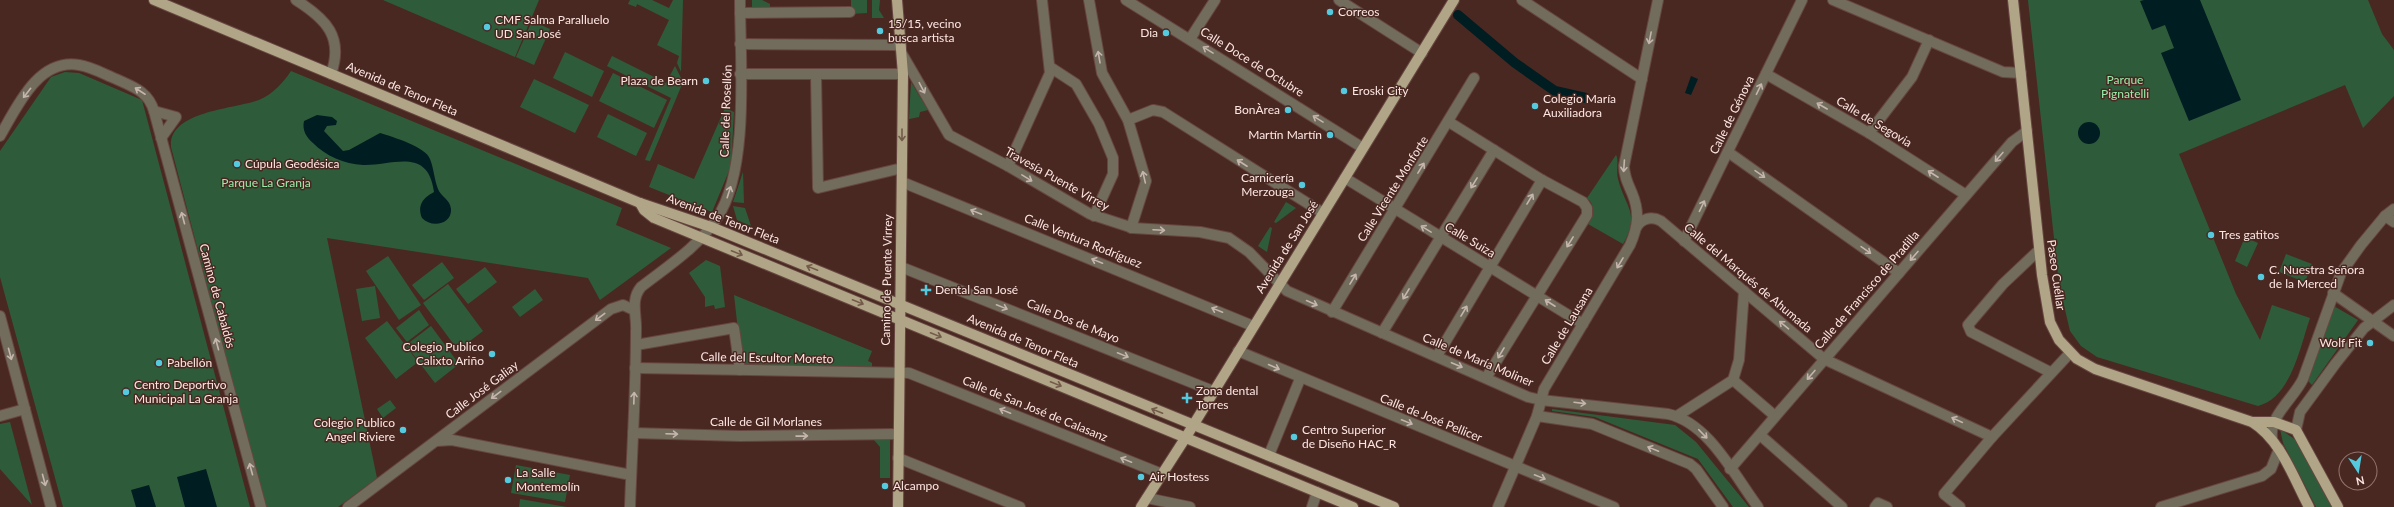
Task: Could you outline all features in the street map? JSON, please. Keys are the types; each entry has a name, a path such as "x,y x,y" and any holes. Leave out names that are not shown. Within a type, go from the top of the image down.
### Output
{"main road":[{"name":"Avenida de Tenor Fleta","path":"154,0 640,204 711,227 1394,507"},
{"name":"Camino de Puente Virrey","path":"897,0 903,74 901,267 898,372 898,507"},
{"name":"Avenida de San José","path":"1141,507 1186,437 1454,0"},
{"name":"Paseo Cuéllar","path":"2013,0 2039,250 2050,322 2059,340 2070,353 2094,369 2252,422 2274,422 2296,430"},
{"name":"Avenida de Tenor Fleta","path":"640,204 644,210 654,218 701,238 1354,507"},
{"name":"Paseo Cuéllar","path":"2252,422 2272,438 2309,507"},
{"path":"2296,430 2338,507"}],"street":[{"path":"296,0 324,22 333,35 336,51 331,74"},
{"name":"Calle del Rosellón","path":"634,306 636,293 641,287 693,247 711,227 725,204 736,169 740,74 740,0"},
{"path":"1008,166 1050,73 1042,0"},
{"path":"1089,0 1101,72 1128,120 1146,183 1131,228"},
{"name":"Calle Doce de Octubre","path":"1126,0 1363,148"},
{"path":"1190,39 1215,0"},
{"path":"1339,0 1422,53"},
{"path":"1522,0 1642,79"},
{"name":"Calle de Lausana","path":"1498,507 1537,416 1544,389 1630,246 1636,228 1637,210 1624,173 1624,166 1658,0"},
{"name":"Calle de Génova","path":"1684,241 1802,0"},
{"path":"1833,0 2003,72 2021,73"},
{"path":"740,13 850,12"},
{"path":"1869,133 1912,77 1929,40"},
{"path":"740,44 895,45 902,51"},
{"name":"Travesía Puente Virrey","path":"902,51 946,132 1094,216 1131,228 1200,232 1229,238 1249,252 1280,283"},
{"name":"Camino de Cabaldós","path":"0,136 20,102 40,76 49,69 62,65 84,66 133,87 146,95 154,111 162,138 261,507"},
{"path":"1050,67 1076,84 1099,124 1113,158 1113,174 1094,216"},
{"path":"740,74 903,74"},
{"name":"Calle de Segovia","path":"1766,74 1869,133 1966,195"},
{"path":"816,75 818,188 902,168"},
{"name":"Calle Vicente Monforte","path":"1332,312 1449,122 1474,78"},
{"path":"1128,120 1152,110 1159,110 1323,214"},
{"path":"154,111 176,117 162,138"},
{"path":"1449,122 1542,180 1583,202 1587,208 1587,215 1486,378"},
{"name":"Calle de Francisco de Pradilla","path":"1730,469 2012,142 2027,130"},
{"path":"1382,333 1494,150"},
{"path":"1728,152 1899,273"},
{"name":"Calle Suiza","path":"1345,178 1394,210 1537,294 1583,324"},
{"path":"1436,356 1542,180"},
{"name":"Calle Ventura Rodríguez","path":"902,182 1253,326"},
{"path":"2272,438 2274,422 2298,390 2303,379 2333,293 2345,265 2385,216 2394,209"},
{"path":"2385,216 2394,222"},
{"name":"Calle del Marqués de Ahumada","path":"1636,228 1646,219 1653,218 1661,221 1824,360 1992,437"},
{"path":"2039,250 2003,284 1968,325 1971,332 2050,372"},
{"name":"Calle Dos de Mayo","path":"901,267 1213,391"},
{"name":"Calle de María Moliner","path":"1280,283 1288,291 1332,312 1528,396 1542,400 1677,416 1692,424 1706,436 1758,507"},
{"path":"1677,416 1733,380 1739,360 1744,291"},
{"path":"2333,293 2394,336"},
{"name":"Calle José Galiay","path":"348,507 611,309 623,305 634,306"},
{"path":"2296,430 2298,415 2364,328 2394,305"},
{"path":"630,507 636,345 634,306"},
{"path":"0,316 52,507"},
{"path":"636,345 734,328 740,370"},
{"name":"Calle de José Pellicer","path":"1238,351 1300,379 1614,507"},
{"path":"1960,507 1944,494 2050,372 2070,353"},
{"name":"Calle del Escultor Moreto","path":"635,368 898,372"},
{"name":"Calle de San José de Calasanz","path":"898,372 916,375 1162,474"},
{"path":"1269,455 1300,379"},
{"path":"2303,379 2311,387 2318,388"},
{"path":"1733,380 1775,416"},
{"path":"0,416 25,409"},
{"path":"1537,416 1592,424 1690,464 1696,469 1723,507"},
{"path":"457,425 455,434 463,442"},
{"name":"Calle de Gil Morlanes","path":"633,433 740,436 898,434"},
{"path":"1760,435 1842,507"},
{"path":"435,441 449,439 631,475"},
{"path":"2161,507 2262,476 2274,465 2279,449"},
{"path":"898,458 1020,507"},
{"path":"1312,507 1317,492"},
{"path":"1147,498 1190,507"},
{"path":"1875,507 1878,503 1887,507"}],"green space":[{"name":"CMF Salma Paralluelo UD San José","path":"383,0 539,0 515,57"},
{"path":"630,0 652,0 669,8 673,0 683,0 681,72 677,63 679,56 657,45 669,20 637,4 636,7 628,4"},
{"path":"752,0 762,0 770,4 770,9 752,9"},
{"path":"851,0 867,0 867,13 851,14"},
{"path":"872,0 880,0 879,10 884,18 872,18"},
{"name":"Parque Pignatelli","path":"2028,0 2368,0 2382,34 2394,50 2394,96 2363,128 2345,85 2179,154 2236,294 2260,340 2272,305 2310,318 2293,370 2279,393 2269,401 2258,406 2097,357 2081,346 2070,331 2059,284"},
{"path":"532,21 550,29 534,65 516,57"},
{"path":"565,52 604,71 592,97 553,78"},
{"path":"612,56 666,83 675,66 683,82 650,161 645,160 671,98 607,66"},
{"name":"Parque La Granja","path":"291,71 622,208 616,225 671,248 600,300 588,278 327,238 377,478 338,507 265,507 171,147 173,135 180,126 191,119 205,113 259,100 269,95 277,88"},
{"name":"Centro Deportivo Municipal La Granja","path":"65,72 79,73 142,100 250,507 63,507 0,277 0,151 51,77"},
{"path":"613,73 667,100 654,128 599,101"},
{"path":"534,79 589,105 575,133 520,107"},
{"path":"911,82 928,110 920,112 919,117 909,119"},
{"path":"725,108 734,112 731,166 712,212 649,187 658,164 694,179"},
{"path":"608,114 647,133 636,156 597,137"},
{"path":"1616,155 1618,179 1630,211 1631,218 1631,225 1623,244 1588,224 1592,217 1593,207 1587,198"},
{"path":"743,172 744,203 733,202"},
{"path":"1286,202 1296,208 1276,223 1274,222"},
{"path":"733,206 745,208 751,226 737,220"},
{"path":"1270,227 1272,228 1267,252 1258,246"},
{"path":"2245,237 2258,243 2247,267 2235,261"},
{"path":"2286,254 2312,264 2305,282 2279,272"},
{"path":"388,256 421,305 399,320 366,271"},
{"path":"706,260 720,266 725,307 715,309 714,305 705,307 705,297 689,273"},
{"path":"442,262 454,278 424,300 412,285"},
{"path":"485,267 497,282 468,304 456,289"},
{"path":"448,284 483,331 458,350 423,303"},
{"path":"375,286 380,318 362,321 356,289"},
{"path":"535,289 543,300 520,317 512,307"},
{"path":"734,295 872,351 868,361 872,363 872,368 742,366"},
{"path":"2332,305 2358,320 2312,385 2305,378"},
{"path":"419,310 429,325 407,342 396,328"},
{"path":"387,321 418,362 396,379 365,338"},
{"path":"431,326 459,364 435,383 406,345"},
{"path":"390,400 396,408 383,418 377,409"},
{"path":"1552,409 1675,425 1696,442 1749,507 1733,507 1698,459 1595,417 1552,411"},
{"path":"10,422 32,505 0,469 0,424"},
{"path":"2280,429 2296,440 2332,507 2316,507 2283,443"},
{"path":"874,440 890,440 890,478 880,478 880,447"},
{"path":"516,465 570,475 565,502 511,493"},
{"path":"520,499 567,507 519,507"}],"water":[{"path":"2200,0 2241,100 2189,121 2161,53 2174,48 2165,25 2152,30 2140,1"},
{"path":"1691,76 1698,79 1691,95 1685,93"},
{"path":"317,115 332,117 337,121 336,125 327,126 324,131 343,151 349,150 380,133 408,143 422,150 430,159 439,192 447,200 450,206 451,209 448,219 445,222 435,224 422,218 420,209 422,202 434,192 430,178 424,169 417,164 407,162 374,165 349,163 342,161 318,148 307,136 304,130 304,121"},
{"path":"2089,122 2097,125 2100,133 2097,141 2089,144 2081,141 2078,133 2081,125"},
{"path":"206,469 217,507 185,507 177,477"},
{"path":"149,485 156,507 136,507 131,490"}],"waterway":[{"path":"1458,15 1515,63 1555,91 1586,98"}],"place":[{"name":"Correos","path":"1330,12"},
{"name":"CMF Salma Paralluelo UD San José","path":"487,27"},
{"name":"15/15, vecino busca artista","path":"880,31"},
{"name":"Dia","path":"1166,33"},
{"name":"Plaza de Bearn","path":"706,81"},
{"name":"Eroski City","path":"1344,91"},
{"name":"Colegio María Auxiliadora","path":"1535,106"},
{"name":"BonÀrea","path":"1288,110"},
{"name":"Martín Martín","path":"1330,135"},
{"name":"Cúpula Geodésica","path":"237,164"},
{"name":"Carnicería Merzouga","path":"1302,185"},
{"name":"Tres gatitos","path":"2211,235"},
{"name":"C. Nuestra Señora de la Merced","path":"2261,277"},
{"name":"Dental San José","path":"926,290"},
{"name":"Wolf Fit","path":"2370,343"},
{"name":"Colegio Publico Calixto Ariño","path":"492,354"},
{"name":"Pabellón","path":"159,363"},
{"name":"Centro Deportivo Municipal La Granja","path":"126,392"},
{"name":"Zona dental Torres","path":"1187,398"},
{"name":"Colegio Publico Angel Riviere","path":"403,430"},
{"name":"Centro Superior de Diseño HAC_R","path":"1294,437"},
{"name":"Air Hostess","path":"1141,477"},
{"name":"La Salle Montemolín","path":"508,480"},
{"name":"Alcampo","path":"885,486"}]}
